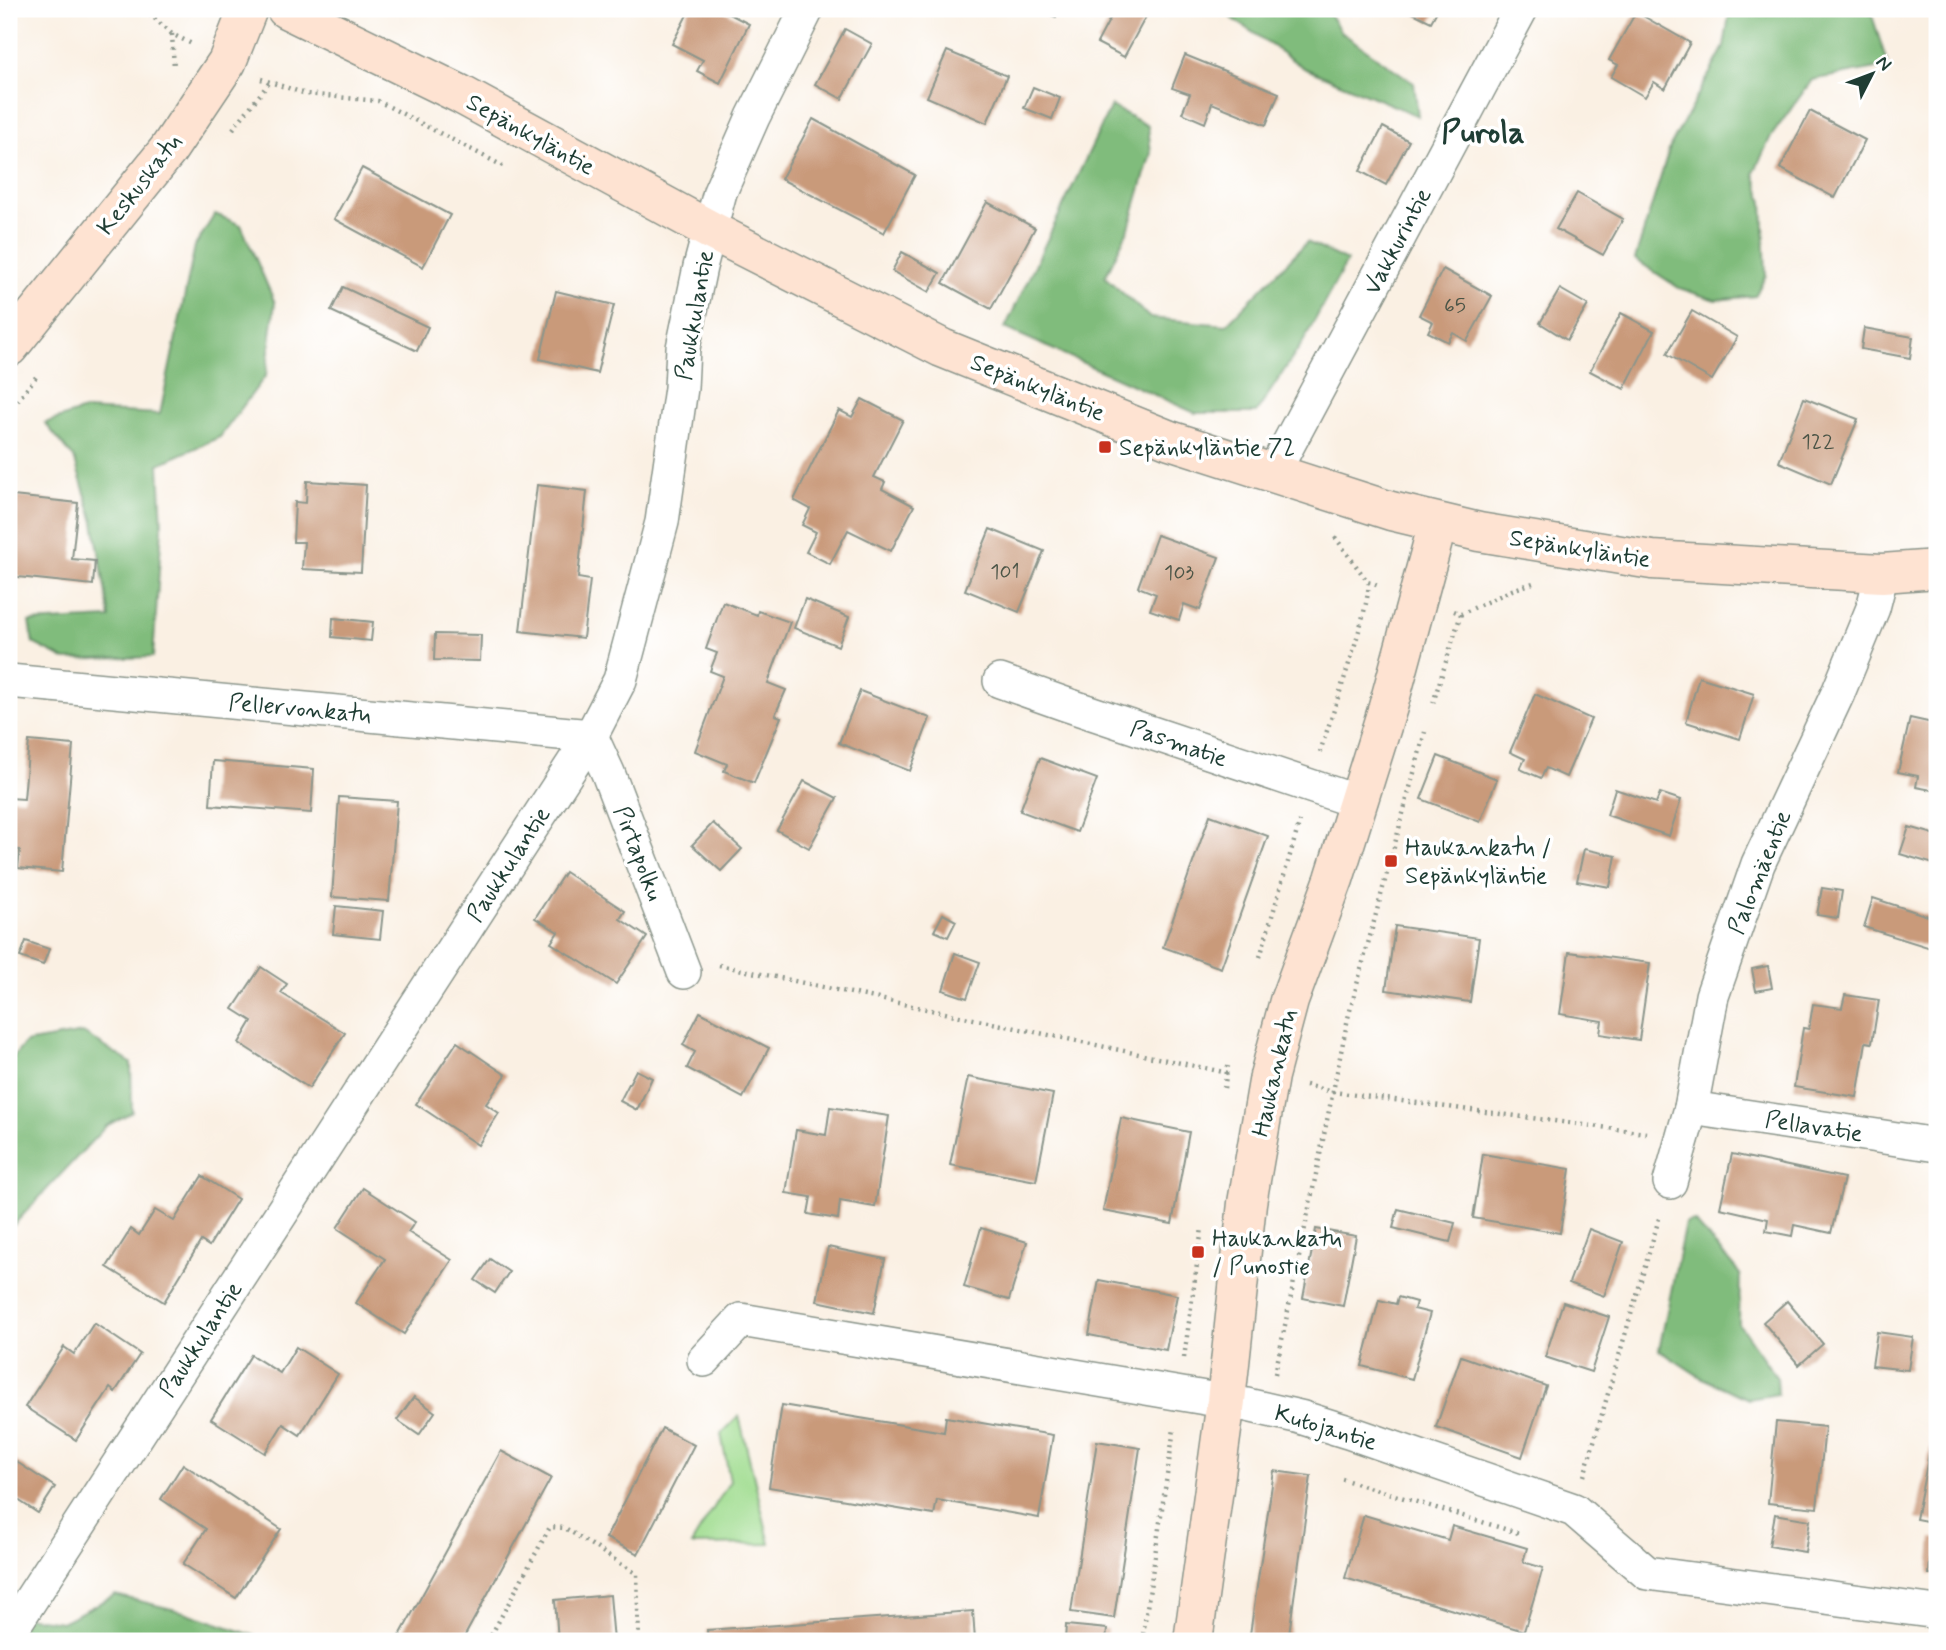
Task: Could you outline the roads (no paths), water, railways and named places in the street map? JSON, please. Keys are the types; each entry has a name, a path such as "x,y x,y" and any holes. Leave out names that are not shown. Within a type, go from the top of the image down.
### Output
{"main road":[{"name":"Keskuskatu","path":"9,347 168,150 224,69 248,9"},
{"name":"Sepänkyläntie","path":"286,9 460,94 710,230 942,348 1170,440 1391,511 1479,533 1652,560 1882,573 1937,569"},
{"name":"Haukankatu","path":"1193,1641 1226,1401 1247,1203 1269,1076 1289,1001 1359,802 1438,523"}],"street":[{"name":"Paukkulantie","path":"9,1633 591,736 620,680 662,522 681,388 683,348 700,267 720,192 753,117 807,9"},
{"name":"Vakkurintie","path":"1272,473 1521,9"},
{"name":"Palomäentie","path":"1670,1182 1686,1123 1712,996 1758,864 1839,693 1873,608 1882,573"},
{"name":"Pellervonkatu","path":"9,681 591,736"},
{"name":"Pasmatie","path":"1000,681 1359,802"},
{"name":"Pirtapolku","path":"591,736 608,773 681,964"},
{"name":"Pellavatie","path":"1686,1123 1937,1145"},
{"name":"Kutojantie","path":"704,1360 741,1320 1226,1401 1348,1432 1574,1510 1647,1573 1937,1612"}],"place":[{"name":"Sepänkyläntie 72","path":"1105,447"},
{"name":"Haukankatu / Sepänkyläntie","path":"1391,861"},
{"name":"Haukankatu / Punostie","path":"1198,1252"}],"district":[{"name":"Purola","path":"1483,131"}]}
